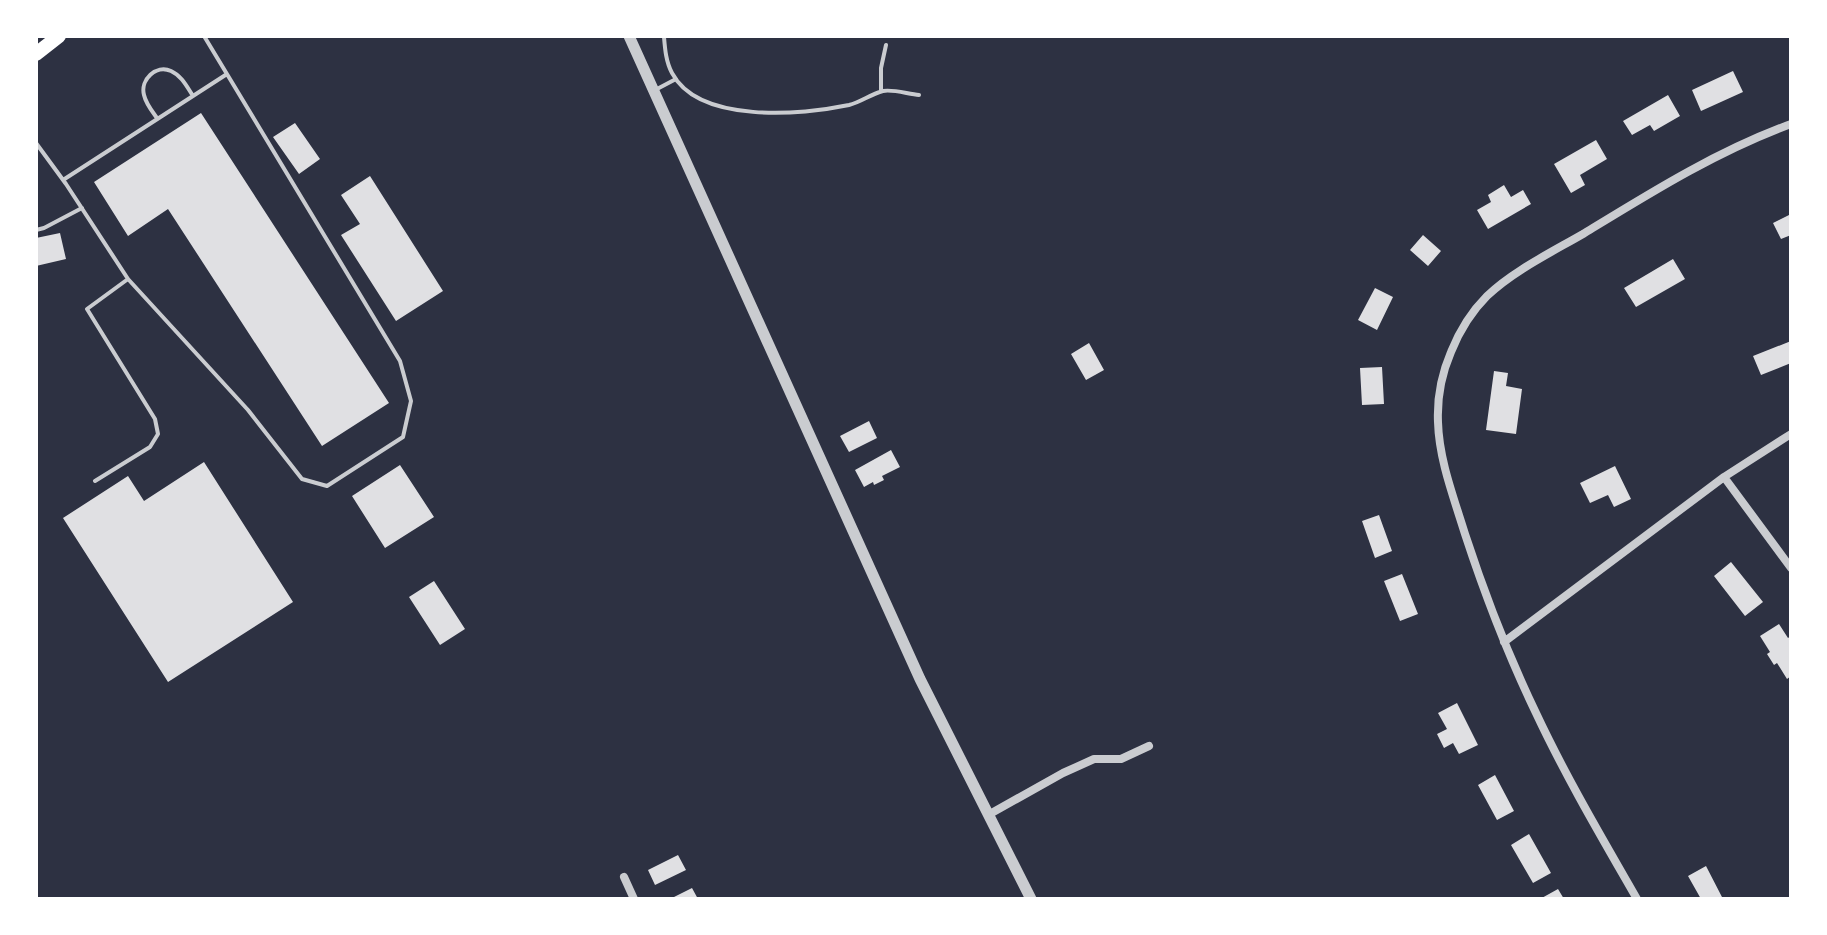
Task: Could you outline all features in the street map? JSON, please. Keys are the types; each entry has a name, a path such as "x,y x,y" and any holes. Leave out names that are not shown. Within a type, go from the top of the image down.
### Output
{"main road":[{"path":"36,54 59,36"}],"street":[{"path":"629,36 864,560 1031,899"},
{"path":"1637,899 1537,716 1479,576 1441,447 1438,401 1443,375 1465,324 1489,294 1507,281 1687,172 1791,124"},
{"path":"1504,642 1724,477 1791,434"},
{"path":"1724,477 1791,568"},
{"path":"988,815 1094,759 1121,759 1149,746"},
{"path":"624,877 634,899"}],"lane":[{"path":"36,144 128,279 248,410 302,479 327,486 403,437 411,401 400,361 204,36"},
{"path":"665,36 667,58 676,79 692,94 719,106 750,113 808,111 853,104 881,91 919,95"},
{"path":"881,91 881,68 886,45"},
{"path":"157,119 144,98 143,87 148,76 159,69 169,70 181,78 193,96"},
{"path":"63,180 227,74"},
{"path":"653,90 676,79"},
{"path":"36,230 82,208"},
{"path":"95,481 150,447 158,434 155,419 87,309 128,279"}],"building":[{"path":"1733,71 1743,92 1701,111 1692,90"},
{"path":"1668,95 1680,116 1654,131 1650,125 1632,135 1623,121"},
{"path":"201,113 389,403 322,446 168,209 128,236 94,182"},
{"path":"295,123 320,159 299,174 273,137"},
{"path":"1596,140 1607,159 1580,175 1585,185 1571,193 1554,164"},
{"path":"370,176 443,291 396,321 341,235 360,224 341,195"},
{"path":"1504,185 1511,197 1523,190 1531,204 1488,229 1477,210 1491,202 1488,195"},
{"path":"1791,214 1791,235 1781,239 1773,223"},
{"path":"60,233 66,259 36,266 36,238"},
{"path":"1423,235 1441,251 1428,266 1410,250"},
{"path":"1673,259 1685,279 1636,307 1624,288"},
{"path":"1375,288 1393,297 1377,330 1358,320"},
{"path":"1791,341 1791,363 1761,375 1753,356"},
{"path":"1089,343 1104,370 1086,380 1071,354"},
{"path":"1382,367 1384,404 1362,405 1360,368"},
{"path":"1494,371 1508,373 1506,386 1522,389 1516,434 1486,430"},
{"path":"869,421 877,438 849,452 840,436"},
{"path":"891,450 900,467 882,476 884,480 864,487 855,470"},
{"path":"204,462 293,602 168,682 63,518 128,476 144,501"},
{"path":"400,465 434,517 385,548 352,496"},
{"path":"1615,466 1631,499 1614,507 1608,495 1590,503 1580,483"},
{"path":"1379,515 1392,551 1375,558 1362,521"},
{"path":"1731,562 1763,602 1745,616 1714,576"},
{"path":"1402,574 1418,614 1400,621 1384,581"},
{"path":"434,581 465,629 440,645 409,597"},
{"path":"1779,624 1788,638 1791,636 1791,676 1787,679 1767,654 1770,652 1760,636"},
{"path":"1457,703 1478,745 1459,754 1453,743 1444,748 1437,734 1447,729 1438,713"},
{"path":"1495,775 1514,811 1497,820 1478,785"},
{"path":"1529,834 1551,873 1533,883 1511,845"},
{"path":"678,855 686,870 655,885 648,870"},
{"path":"1706,866 1723,899 1701,899 1688,876"},
{"path":"692,888 698,899 670,899"},
{"path":"1558,889 1564,899 1540,899"}]}
